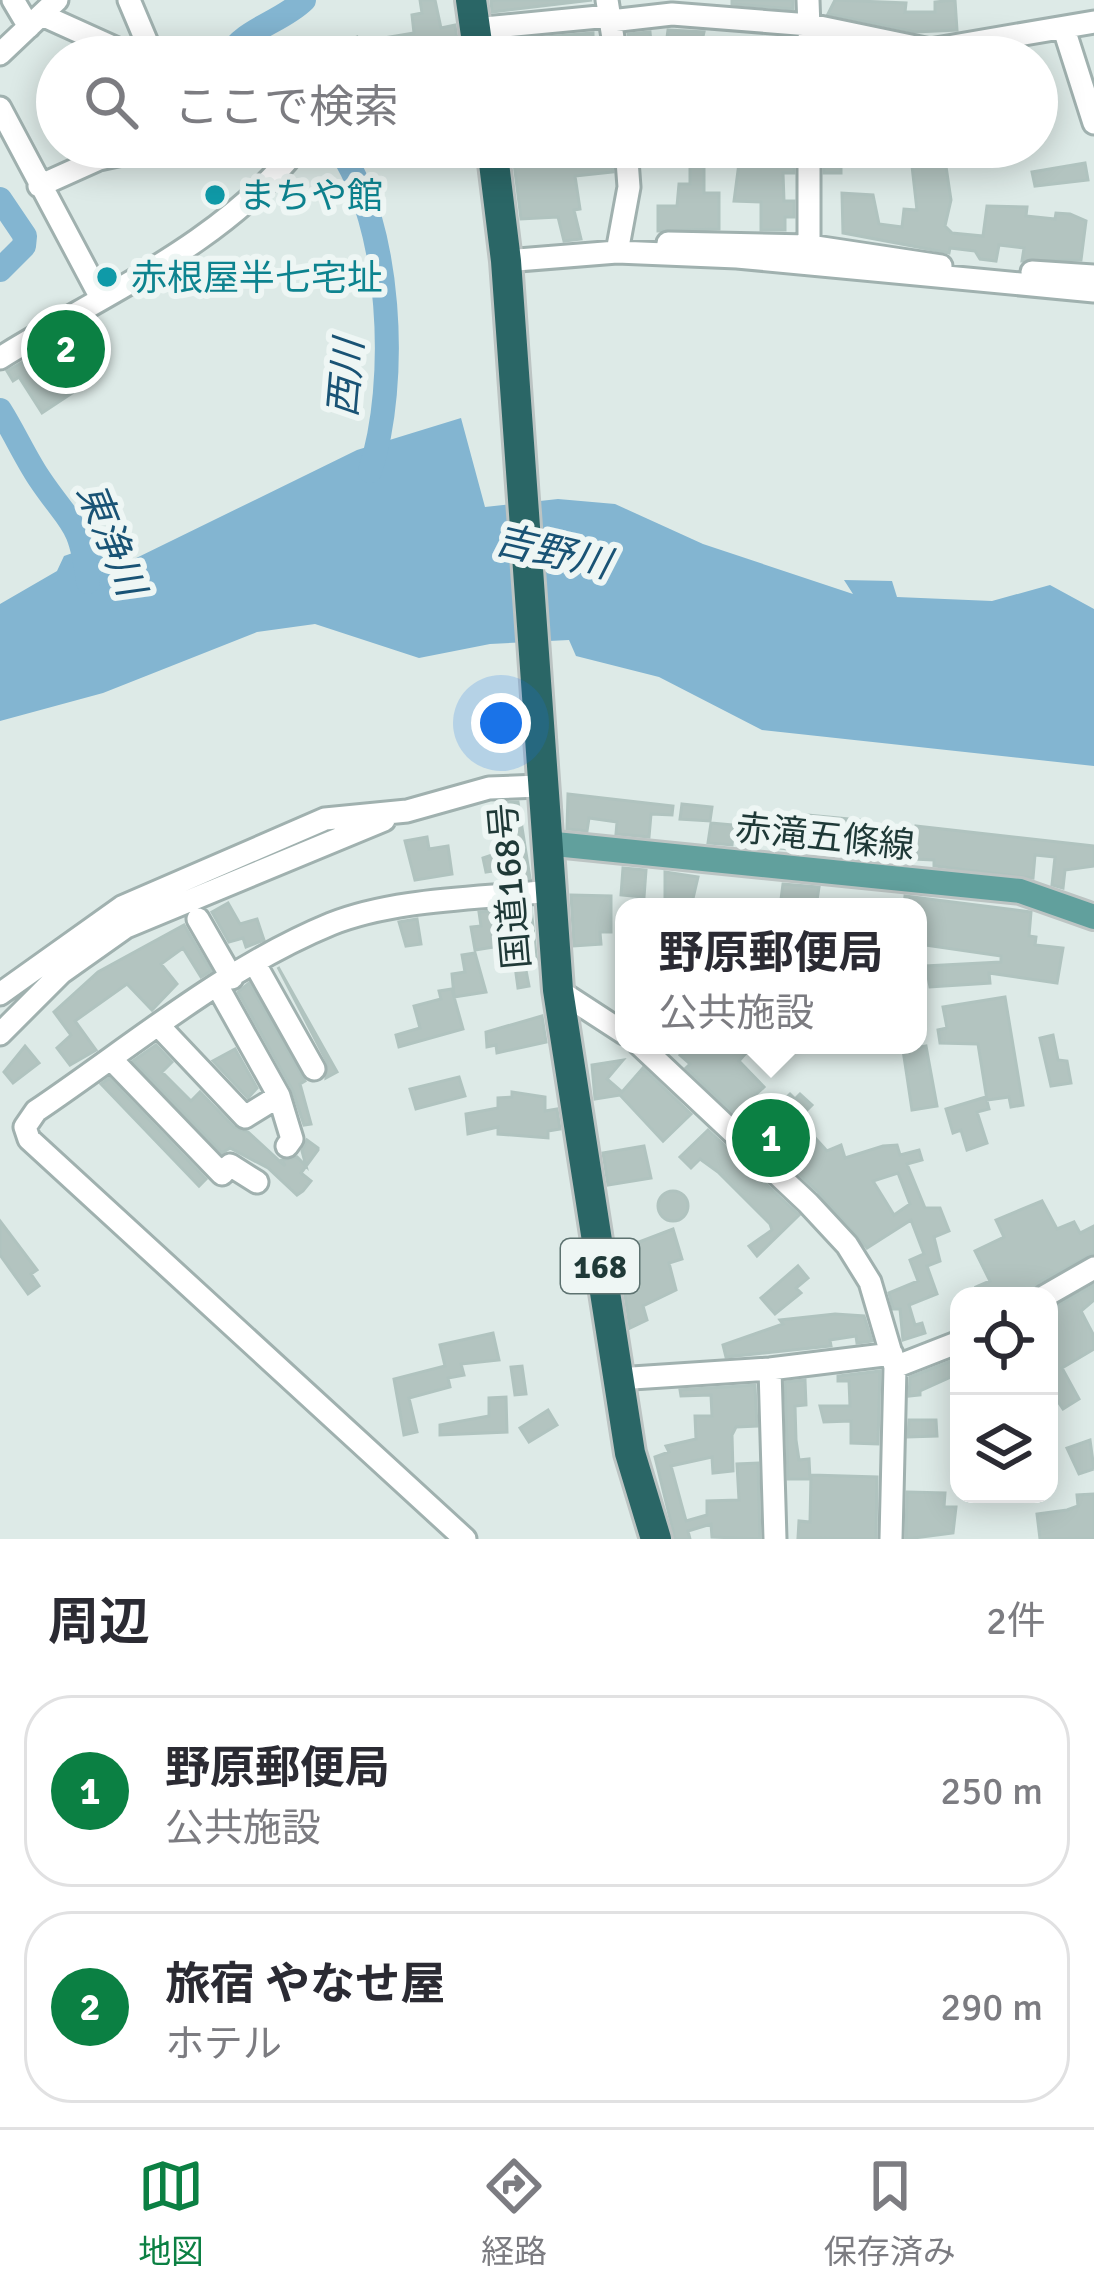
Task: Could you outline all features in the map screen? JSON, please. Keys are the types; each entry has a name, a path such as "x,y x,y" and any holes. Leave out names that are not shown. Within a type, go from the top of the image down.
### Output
{"highway":[{"name":"国道168号","path":"494,168 506,269 539,781 558,989 630,1454 656,1539"}],"main road":[{"name":"赤滝五條線","path":"544,842 1020,891 1094,916"}],"street":[{"path":"13,0 90,36"},
{"path":"129,0 145,36"},
{"path":"808,0 810,36"},
{"path":"475,29 609,12 810,25 863,36"},
{"path":"0,54 43,14"},
{"path":"1019,36 1094,22"},
{"path":"1064,29 1094,123"},
{"path":"0,108 100,296"},
{"path":"39,186 79,168"},
{"path":"0,358 222,224 282,168"},
{"path":"618,249 629,187 628,168"},
{"path":"809,168 809,246"},
{"path":"506,269 618,249 699,241 809,246 929,266 1094,276"},
{"path":"618,249 1094,291"},
{"path":"0,1034 61,973 126,927 178,901 407,811 489,788 539,781"},
{"path":"0,994 122,907 183,879 325,818 407,811"},
{"path":"465,1539 28,1139 25,1127 36,1111 158,1025 255,964 334,923 550,891"},
{"path":"198,919 280,1096 292,1139 287,1146"},
{"path":"255,964 314,1069"},
{"path":"558,989 615,1027"},
{"path":"158,1025 245,1117 280,1096"},
{"path":"649,1054 848,1245 870,1282 894,1360 891,1539"},
{"path":"112,1060 222,1174 230,1165 257,1182"},
{"path":"1058,1289 1094,1268"},
{"path":"617,1378 894,1360 950,1344"},
{"path":"770,1369 775,1539"}],"water":[{"name":"吉野川","path":"461,418 485,507 558,499 615,504 703,544 853,594 844,580 892,581 897,597 992,601 1050,585 1094,609 1094,766 762,730 659,677 576,656 569,640 490,644 419,658 315,624 257,632 103,693 0,721 0,604 57,571 64,556 90,547 106,560 124,564 357,450"}],"building":[{"path":"420,0 435,0 441,28 455,25 457,36 396,36 414,33 412,15 422,13"},
{"path":"592,0 492,12 491,1"},
{"path":"732,0 793,0 793,9 732,4"},
{"path":"835,0 906,3 905,12 935,12 935,2 955,0 957,30 915,32 828,14"},
{"path":"668,30 704,32 703,36 667,36"},
{"path":"1085,163 1088,180 1035,186 1032,172"},
{"path":"515,168 613,168 613,172 575,176 580,209 574,210 581,239 564,241 558,217 521,219"},
{"path":"690,168 704,168 704,193 719,193 719,229 658,231 658,206 677,206 679,184 690,184"},
{"path":"738,168 794,168 794,173 783,173 784,201 794,201 794,217 785,217 785,230 761,230 761,202 734,201"},
{"path":"912,168 946,168 951,200 945,226 952,233 983,236 987,206 1027,207 1026,216 1055,219 1056,213 1070,214 1086,221 1081,260 1022,261 1024,248 999,245 996,261 980,259 975,251 950,248 949,253 843,233 842,193 873,195 879,224 902,227 904,209 917,210"},
{"path":"42,351 72,393 42,413 19,377 13,381 7,371"},
{"path":"568,794 673,806 672,815 651,814 649,837 616,834 617,822 589,818 587,831 567,829"},
{"path":"518,802 530,878 501,880 499,870 486,872 483,858 507,850 499,803"},
{"path":"682,804 712,807 710,821 680,819"},
{"path":"776,812 861,820 862,858 779,848 780,841 773,841"},
{"path":"711,823 734,825 732,845 708,843"},
{"path":"916,826 1094,846 1094,866 1065,870 1063,888 1052,885 1055,857 1035,855 1033,878 934,866 934,860 914,859"},
{"path":"427,837 429,849 448,846 452,874 415,880 405,841"},
{"path":"623,868 646,870 644,897 621,895"},
{"path":"665,872 698,877 693,898 665,898"},
{"path":"783,884 819,887 817,898 781,898"},
{"path":"571,895 611,896 611,932 600,932 601,944 574,946"},
{"path":"927,899 1031,912 1029,936 1036,937 1035,945 1063,948 1057,983 989,973 990,983 930,987 927,966 1001,962 1001,956 927,945"},
{"path":"228,903 240,924 257,919 264,940 246,947 243,938 229,942 212,912"},
{"path":"531,908 537,964 525,965 529,986 518,988 515,966 502,968 500,946 475,950 471,927 481,926 479,912"},
{"path":"417,919 421,944 406,946 399,922"},
{"path":"184,925 211,971 201,977 183,948 161,964 177,984 152,1010 127,984 75,1021 96,1050 70,1065 57,1048 71,1035 54,1012 98,972"},
{"path":"475,953 486,992 454,997 463,1029 399,1047 396,1035 420,1028 414,1006 441,999 439,991 452,989 454,996 452,974 465,972 462,955"},
{"path":"278,967 337,1072 326,1078 327,1062"},
{"path":"249,983 305,1081 300,1084 311,1124 304,1125 292,1089 238,992"},
{"path":"1005,997 1023,1105 1011,1107 1009,1097 987,1100 978,1044 940,1043 938,1030 947,1028 943,1007"},
{"path":"542,1016 546,1042 497,1053 496,1045 487,1047 486,1032"},
{"path":"1053,1035 1058,1060 1067,1061 1071,1083 1051,1086 1040,1038"},
{"path":"156,1045 172,1062 162,1072 191,1101 200,1092 234,1127 248,1132 285,1166 282,1160 297,1157 306,1166 302,1151 307,1140 318,1148 318,1150 301,1173 311,1181 303,1191 297,1195 268,1168 230,1148 222,1153 133,1061"},
{"path":"25,1046 39,1063 13,1083 4,1072"},
{"path":"235,1049 257,1088 248,1098 213,1061"},
{"path":"927,1051 937,1106 912,1110 904,1054"},
{"path":"681,1054 745,1054 739,1061 764,1087 751,1099 768,1116 790,1094 795,1099 800,1094 812,1105 798,1119 827,1151 841,1145 845,1158 883,1146 897,1145 900,1155 919,1150 922,1160 907,1164 925,1208 940,1208 949,1231 934,1237 940,1261 927,1266 937,1294 909,1305 915,1325 922,1323 925,1333 903,1340 900,1309 893,1309 889,1293 918,1281 910,1260 924,1254 911,1220 867,1248 818,1192 686,1068 690,1064","holes":["898,1173 910,1204 894,1215 873,1181"]},
{"path":"623,1060 607,1079 622,1092 643,1068 691,1114 663,1141 620,1095 595,1099 592,1065"},
{"path":"459,1077 465,1096 416,1109 410,1089"},
{"path":"109,1078 206,1179 199,1186 101,1084"},
{"path":"512,1092 545,1097 545,1111 557,1109 560,1129 548,1131 548,1138 498,1134 498,1127 468,1134 466,1114 498,1108 498,1098 512,1097"},
{"path":"986,1097 989,1109 977,1112 987,1143 967,1150 961,1130 953,1133 946,1109"},
{"path":"708,1130 799,1215 757,1256 749,1246 772,1230 770,1224 718,1172 700,1159 691,1168 680,1157"},
{"path":"644,1146 651,1178 608,1185 603,1153"},
{"path":"673,1191 684,1195 688,1206 684,1217 673,1221 662,1217 658,1206 662,1195"},
{"path":"1042,1201 1057,1229 1074,1222 1080,1233 1094,1226 1094,1253 1036,1287 976,1287 990,1281 975,1251 1004,1237 996,1220"},
{"path":"0,1221 37,1270 31,1274 39,1286 28,1294 0,1255"},
{"path":"673,1229 682,1259 669,1263 676,1290 643,1306 647,1320 630,1328 618,1250"},
{"path":"798,1266 808,1278 796,1288 801,1293 775,1314 761,1298"},
{"path":"1094,1285 1094,1300 1081,1311 1093,1334 1094,1349 1062,1368 1079,1399 1063,1409 1058,1402 1058,1305"},
{"path":"864,1316 872,1341 857,1343 856,1336 830,1340 831,1346 726,1357 723,1345 783,1324 780,1320"},
{"path":"493,1333 499,1360 461,1364 464,1375 448,1378 450,1387 409,1398 417,1432 404,1435 394,1379 445,1366 440,1345"},
{"path":"950,1361 950,1377 920,1395 909,1396 910,1377"},
{"path":"522,1366 526,1394 515,1395 511,1367"},
{"path":"880,1371 878,1444 851,1443 851,1421 824,1422 820,1406 850,1406 849,1381 838,1381 838,1376"},
{"path":"805,1380 806,1405 795,1406 796,1440 799,1460 809,1459 810,1479 788,1479 785,1382"},
{"path":"755,1385 757,1426 736,1427 733,1471 713,1473 712,1457 671,1466 686,1521 707,1515 707,1501 739,1500 737,1464 758,1463 760,1539 712,1537 711,1524 688,1531 690,1539 675,1539 655,1457 669,1452 666,1446 696,1439 695,1416 712,1416 711,1395 681,1396 680,1390"},
{"path":"506,1397 507,1432 440,1435 440,1425 489,1416 489,1398"},
{"path":"548,1410 557,1425 529,1442 520,1428"},
{"path":"909,1420 936,1420 937,1436 908,1437"},
{"path":"1090,1440 1094,1469 1079,1474 1067,1448"},
{"path":"811,1475 877,1477 876,1539 798,1538 799,1521 810,1522"},
{"path":"907,1492 945,1493 944,1507 956,1507 953,1533 906,1539"},
{"path":"1094,1494 1094,1538 1040,1539 1037,1514 1067,1510 1078,1506 1077,1495"}],"waterway":[{"name":"西川","path":"247,36 304,0"},
{"name":"西川","path":"349,168 370,218 385,305 385,394 370,471"},
{"name":"東浄川","path":"0,199 25,236 24,246 0,270"},
{"name":"東浄川","path":"0,410 72,524 88,582"}],"place":[{"name":"まちや館","path":"215,195"},
{"name":"赤根屋半七宅址","path":"107,277"},
{"name":"旅宿 やなせ屋","path":"66,349"},
{"name":"野原郵便局","path":"771,1138"}]}
